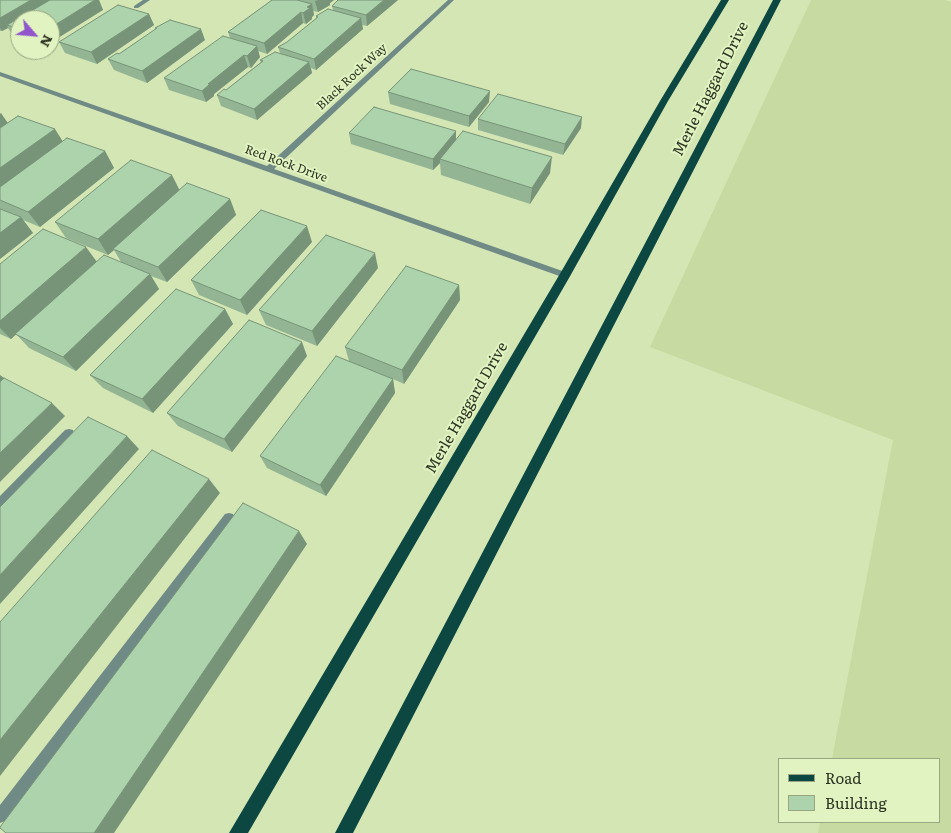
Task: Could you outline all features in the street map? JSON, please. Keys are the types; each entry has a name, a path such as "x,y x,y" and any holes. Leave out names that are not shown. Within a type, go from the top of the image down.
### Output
{"main road":[{"name":"Merle Haggard Drive","path":"238,833 565,275 664,100 725,0"},
{"name":"Merle Haggard Drive","path":"344,833 777,0"}],"street":[{"path":"136,7 147,0"},
{"name":"Black Rock Way","path":"268,170 451,0"},
{"name":"Red Rock Drive","path":"0,74 565,275"},
{"path":"0,503 69,434"},
{"path":"0,816 229,518"}],"shaded area":[{"path":"811,0 945,0 951,2 951,833 818,833 820,823 941,823 941,758 832,758 893,440 650,347"}],"building":[{"path":"0,0 31,0 14,10 10,10 10,12 0,18"},
{"path":"50,0 95,0 60,22 60,10 33,10"},
{"path":"272,0 297,0 312,4 307,7 310,8 303,13 301,12 264,43 228,32"},
{"path":"338,0 384,0 366,15 332,6"},
{"path":"118,5 149,14 91,52 60,41"},
{"path":"328,9 361,18 314,59 278,47 318,17 316,16"},
{"path":"170,20 201,29 142,71 108,59 117,53 119,54 157,28 155,28"},
{"path":"223,36 257,46 247,56 244,55 208,84 210,84 202,91 164,78"},
{"path":"275,52 309,62 254,109 217,95 263,61 260,60"},
{"path":"411,69 490,91 469,116 388,92"},
{"path":"498,94 582,117 565,144 478,119"},
{"path":"374,107 456,131 433,159 349,133"},
{"path":"18,116 55,129 0,168 0,128"},
{"path":"463,131 552,157 532,188 440,159"},
{"path":"67,138 105,151 28,212 0,200 0,187"},
{"path":"131,160 172,175 98,239 55,222"},
{"path":"187,183 230,199 158,267 113,249"},
{"path":"0,209 21,217 0,233"},
{"path":"261,210 307,226 240,300 191,280"},
{"path":"43,229 86,247 0,321 0,264"},
{"path":"326,235 375,253 312,331 259,310"},
{"path":"104,255 150,274 63,357 15,334"},
{"path":"406,266 459,285 402,370 345,347"},
{"path":"176,289 225,309 142,399 90,375"},
{"path":"249,320 302,342 224,439 167,413"},
{"path":"336,356 393,379 320,485 260,456"},
{"path":"4,378 52,403 0,453 0,382"},
{"path":"88,417 127,436 0,575 0,507"},
{"path":"152,450 209,479 0,740 0,622"},
{"path":"243,503 299,531 94,833 6,833 0,827"}]}
